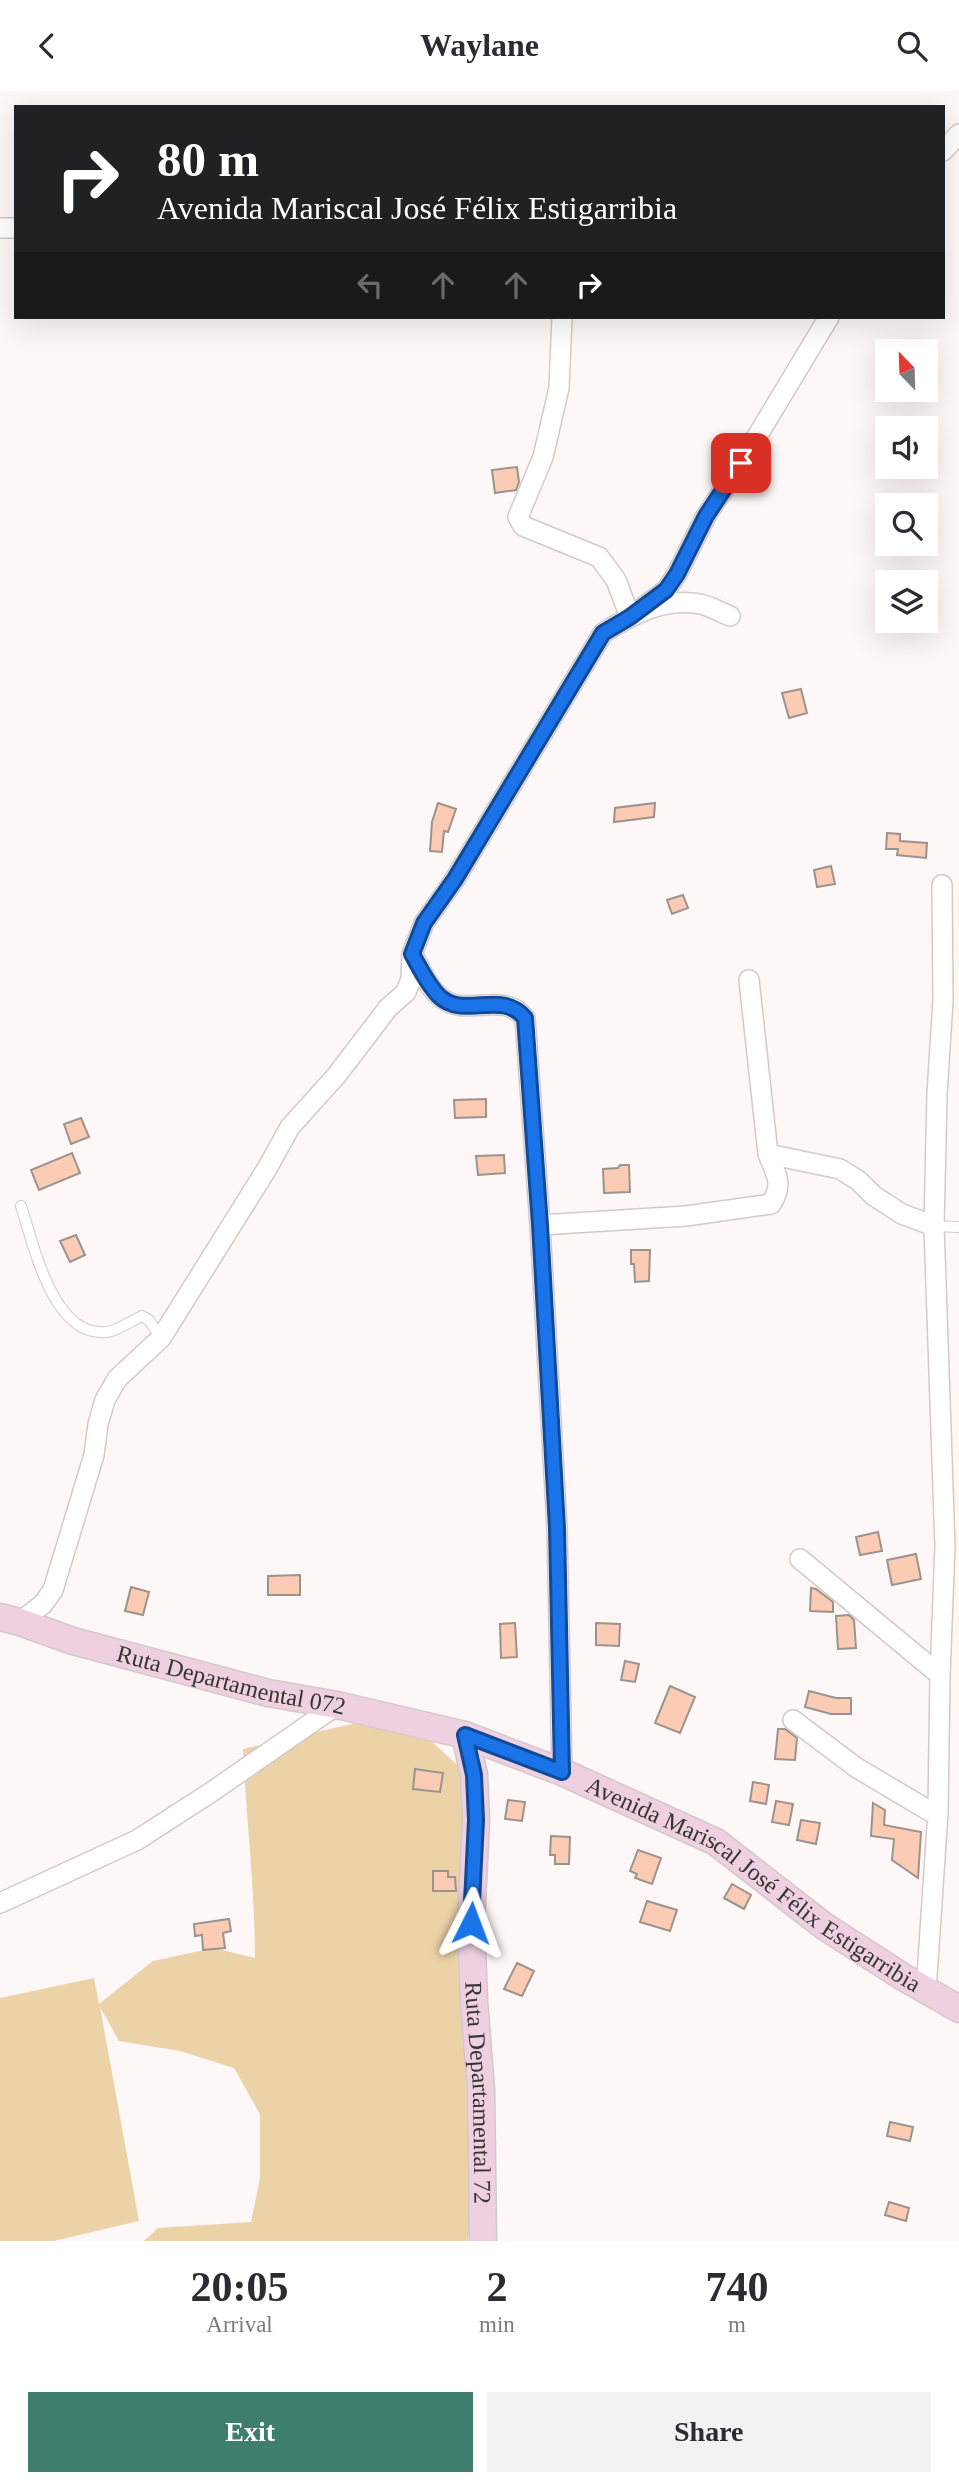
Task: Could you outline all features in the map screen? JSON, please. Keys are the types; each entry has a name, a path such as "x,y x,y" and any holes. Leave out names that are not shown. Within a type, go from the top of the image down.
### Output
{"main road":[{"name":"Ruta Departamental 072","path":"10,1620 73,1641 268,1693 337,1705 465,1735"},
{"name":"Avenida Mariscal José Félix Estigarribia","path":"465,1735 562,1772 716,1842 824,1926 959,2009"},
{"name":"Ruta Departamental 72","path":"465,1735 474,1775 476,1820 471,1923 481,2090 483,2241"}],"street":[{"path":"945,149 959,134"},
{"path":"562,319 559,388 543,457 518,517 523,526 599,557 622,591 630,617"},
{"path":"10,1620 43,1604 53,1590 94,1455 98,1424 105,1400 117,1379 161,1338 290,1127 336,1076 387,1008 406,992 411,979 412,954 424,923 455,879 603,633 666,590 706,516 828,319"},
{"path":"630,617 654,607 680,601 703,604 730,617"},
{"path":"926,1991 938,1816 945,1546 934,1226 937,1094 943,1000 942,885"},
{"path":"412,954 427,982 441,998 462,1007 503,1004 518,1009 525,1018 557,1528 562,1772"},
{"path":"540,1225 686,1216 771,1204 778,1193 778,1178 768,1154 749,980"},
{"path":"768,1154 840,1169 902,1214 934,1226"},
{"path":"800,1559 940,1675"},
{"path":"0,1903 137,1840 337,1705"},
{"path":"793,1720 857,1768 938,1816"}],"lane":[{"path":"21,1206 55,1300 74,1324 105,1332 117,1330 142,1316 149,1320 161,1338"},
{"path":"934,1226 959,1227"}],"shaded area":[{"path":"369,1720 429,1739 464,1771 473,2205 468,2241 144,2241 158,2228 251,2222 260,2178 260,2114 234,2068 180,2051 119,2041 100,2007 139,2221 54,2241 0,2241 0,1998 94,1978 99,2004 153,1961 214,1948 255,1958 243,1749"}],"building":[{"path":"517,467 519,482 516,490 495,493 492,470"},
{"path":"801,689 807,713 789,718 782,693"},
{"path":"438,803 456,809 448,832 444,831 442,852 430,851 432,822"},
{"path":"655,803 654,817 614,822 615,808"},
{"path":"887,833 900,834 900,841 927,843 926,858 897,855 898,849 886,849"},
{"path":"831,866 835,884 817,887 814,870"},
{"path":"683,895 688,908 672,914 667,900"},
{"path":"486,1099 486,1117 455,1118 454,1100"},
{"path":"81,1118 89,1137 71,1144 64,1124"},
{"path":"72,1153 80,1173 39,1190 31,1170"},
{"path":"504,1155 505,1173 478,1175 476,1156"},
{"path":"620,1165 629,1165 630,1192 604,1193 603,1169 618,1168"},
{"path":"76,1235 85,1255 70,1262 60,1241"},
{"path":"631,1250 650,1250 649,1281 635,1282"},
{"path":"878,1532 882,1551 860,1555 856,1537"},
{"path":"916,1554 921,1579 892,1585 887,1560"},
{"path":"300,1575 300,1595 268,1595 268,1576"},
{"path":"131,1587 149,1592 143,1615 125,1611"},
{"path":"811,1588 833,1602 833,1612 810,1611"},
{"path":"849,1615 854,1620 856,1648 838,1649 836,1616"},
{"path":"515,1623 517,1657 501,1658 500,1624"},
{"path":"596,1623 620,1624 619,1646 596,1645"},
{"path":"625,1661 639,1664 635,1682 621,1680"},
{"path":"670,1686 695,1697 680,1733 655,1723"},
{"path":"809,1691 836,1698 851,1698 851,1714 831,1714 805,1707"},
{"path":"778,1729 785,1729 797,1738 795,1760 775,1759"},
{"path":"415,1769 443,1773 440,1792 413,1789"},
{"path":"753,1782 769,1785 766,1804 750,1801"},
{"path":"508,1800 525,1802 522,1821 505,1819"},
{"path":"776,1801 793,1804 789,1825 772,1822"},
{"path":"873,1803 885,1810 884,1825 921,1832 918,1878 892,1860 894,1839 871,1836"},
{"path":"801,1820 820,1823 816,1844 797,1840"},
{"path":"551,1836 570,1837 569,1864 555,1864 555,1855 550,1855"},
{"path":"638,1850 661,1858 652,1884 635,1878 637,1874 630,1871"},
{"path":"433,1871 448,1871 448,1877 455,1877 456,1891 433,1891"},
{"path":"732,1884 751,1895 744,1909 724,1898"},
{"path":"647,1901 677,1910 670,1931 640,1922"},
{"path":"229,1919 231,1931 223,1933 225,1948 203,1950 202,1935 195,1936 194,1924"},
{"path":"517,1963 534,1971 522,1996 504,1989"},
{"path":"890,2122 913,2127 910,2141 887,2136"},
{"path":"889,2202 909,2208 906,2221 885,2215"}],"route":[{"path":"471,1923 476,1820 474,1775 465,1735 562,1772 557,1528 540,1225 525,1018 518,1009 503,1004 462,1007 441,998 427,982 412,954 424,923 455,879 603,633 666,590 713,503 741,463"}]}
